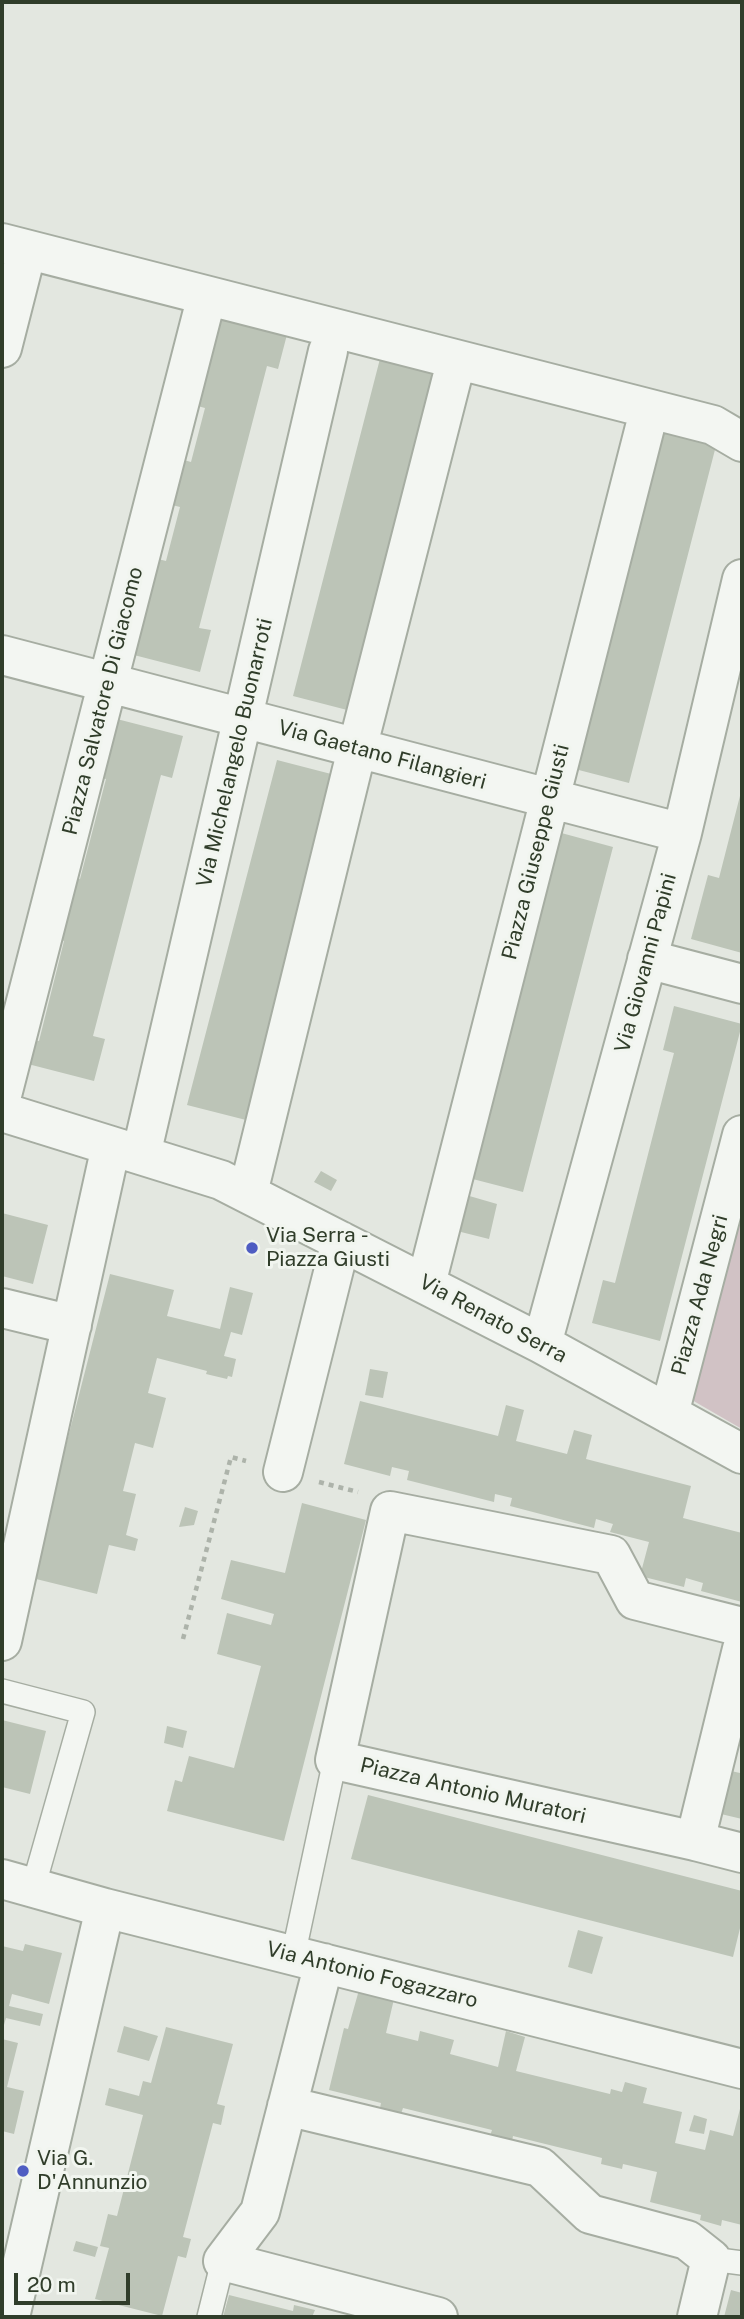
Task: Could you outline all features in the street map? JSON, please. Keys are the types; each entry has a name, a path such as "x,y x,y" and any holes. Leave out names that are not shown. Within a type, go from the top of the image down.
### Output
{"street":[{"path":"2,348 14,247 713,425 742,442"},
{"name":"Piazza Salvatore Di Giacomo","path":"2,1095 204,307"},
{"name":"Via Michelangelo Buonarroti","path":"2,1641 72,1325 126,1151 243,719 328,351"},
{"path":"248,1194 456,366"},
{"name":"Piazza Giuseppe Giusti","path":"426,1284 647,419"},
{"name":"Via Giovanni Papini","path":"541,1344 682,833 742,579"},
{"name":"Via Gaetano Filangieri","path":"2,654 682,833"},
{"path":"648,959 742,984"},
{"name":"Via Renato Serra","path":"2,1112 221,1180 541,1344 742,1454"},
{"name":"Piazza Ada Negri","path":"669,1414 742,1135"},
{"path":"284,1472 341,1241"},
{"path":"2,1308 72,1325"},
{"path":"390,1511 611,1555 635,1600 742,1627"},
{"name":"Piazza Antonio Muratori","path":"390,1511 335,1760 742,1853"},
{"path":"695,1841 742,1649"},
{"name":"Via Antonio Fogazzaro","path":"17,1883 105,1908 742,2069"},
{"path":"10,2317 12,2258 105,1908"},
{"path":"309,1960 287,2106 260,2213 223,2261 438,2317"},
{"path":"287,2106 540,2166 590,2214 687,2240 726,2261 696,2317"}],"lane":[{"path":"2,1691 83,1712 17,1883"},
{"path":"309,1960 335,1760"},
{"path":"209,2317 223,2261"}],"path":[{"path":"183,1639 231,1457 379,1497 390,1511"}],"shaded area":[{"path":"742,1179 742,1429 685,1396"}],"building":[{"path":"219,309 289,327 278,369 267,366 199,628 211,630 200,672 130,654 154,558 166,561 180,507 168,504 180,459 191,462 205,408 194,405"},
{"path":"382,351 441,366 351,711 293,696"},
{"path":"660,423 718,438 629,783 571,768"},
{"path":"113,718 183,736 172,778 161,775 93,1036 105,1039 94,1081 24,1063 30,1039 39,1041 64,941 56,938 72,877 80,879 106,779 98,777"},
{"path":"277,760 335,775 246,1120 187,1105"},
{"path":"741,792 742,953 691,939 708,875 719,878"},
{"path":"554,831 613,847 523,1192 465,1177"},
{"path":"674,1006 742,1024 660,1341 592,1323 603,1280 615,1283 674,1053 663,1050"},
{"path":"321,1171 337,1180 331,1191 314,1182"},
{"path":"466,1195 497,1204 489,1239 457,1231"},
{"path":"2,1213 48,1225 33,1284 2,1276"},
{"path":"110,1274 174,1290 167,1316 220,1329 230,1287 253,1293 242,1335 231,1332 224,1356 236,1359 232,1377 228,1376 227,1379 206,1374 207,1371 157,1358 148,1393 166,1398 153,1448 135,1443 123,1491 136,1494 126,1535 138,1539 135,1551 109,1545 97,1594 32,1578"},
{"path":"370,1369 388,1372 383,1398 365,1395"},
{"path":"360,1401 498,1436 506,1405 524,1410 516,1441 567,1454 574,1430 592,1435 586,1459 691,1486 683,1518 742,1533 742,1602 701,1591 703,1583 686,1578 684,1587 640,1576 649,1542 610,1532 613,1524 596,1519 594,1528 510,1506 512,1498 495,1494 494,1502 407,1480 409,1471 392,1467 390,1476 344,1464"},
{"path":"302,1503 366,1520 284,1841 167,1811 175,1780 182,1782 189,1756 234,1768 261,1666 217,1654 227,1613 271,1625 274,1614 221,1599 231,1560 285,1573"},
{"path":"185,1507 198,1511 194,1525 179,1527"},
{"path":"2,1720 46,1731 30,1794 2,1787"},
{"path":"167,1726 187,1731 183,1748 164,1743"},
{"path":"741,1768 742,1819 721,1814 731,1771 740,1773"},
{"path":"368,1795 742,1891 742,1920 733,1957 351,1859"},
{"path":"578,1930 603,1937 592,1974 568,1967"},
{"path":"25,1944 62,1953 49,2004 12,1994 9,2006 43,2014 40,2026 6,2018 2,2032 2,1946 23,1951"},
{"path":"359,1990 394,1999 386,2033 418,2041 420,2031 454,2040 450,2054 498,2067 506,2031 525,2037 516,2071 610,2094 611,2089 622,2092 625,2082 647,2088 643,2103 682,2112 675,2143 705,2150 710,2130 733,2136 742,2101 742,2225 722,2220 721,2226 700,2220 701,2215 650,2202 657,2172 623,2164 622,2169 601,2164 602,2158 513,2136 512,2141 490,2136 492,2130 403,2108 401,2114 380,2108 381,2103 329,2090 344,2028 348,2029"},
{"path":"124,2026 158,2036 149,2061 117,2052"},
{"path":"166,2027 233,2044 217,2104 225,2106 221,2125 213,2123 183,2237 191,2239 186,2258 178,2256 162,2316 95,2299 109,2248 100,2246 108,2214 117,2216 143,2115 105,2105 109,2088 139,2096 143,2081 151,2083"},
{"path":"2,2039 18,2043 7,2087 24,2091 14,2134 2,2131"},
{"path":"694,2115 707,2119 704,2134 689,2131"},
{"path":"76,2241 98,2247 95,2257 73,2251"},
{"path":"731,2290 742,2293 742,2317 724,2317"},
{"path":"229,2295 293,2311 294,2305 315,2310 312,2317 223,2317"}],"place":[{"name":"Via Serra - Piazza Giusti","path":"252,1248"},
{"name":"Via G. D'Annunzio","path":"23,2171"}]}
